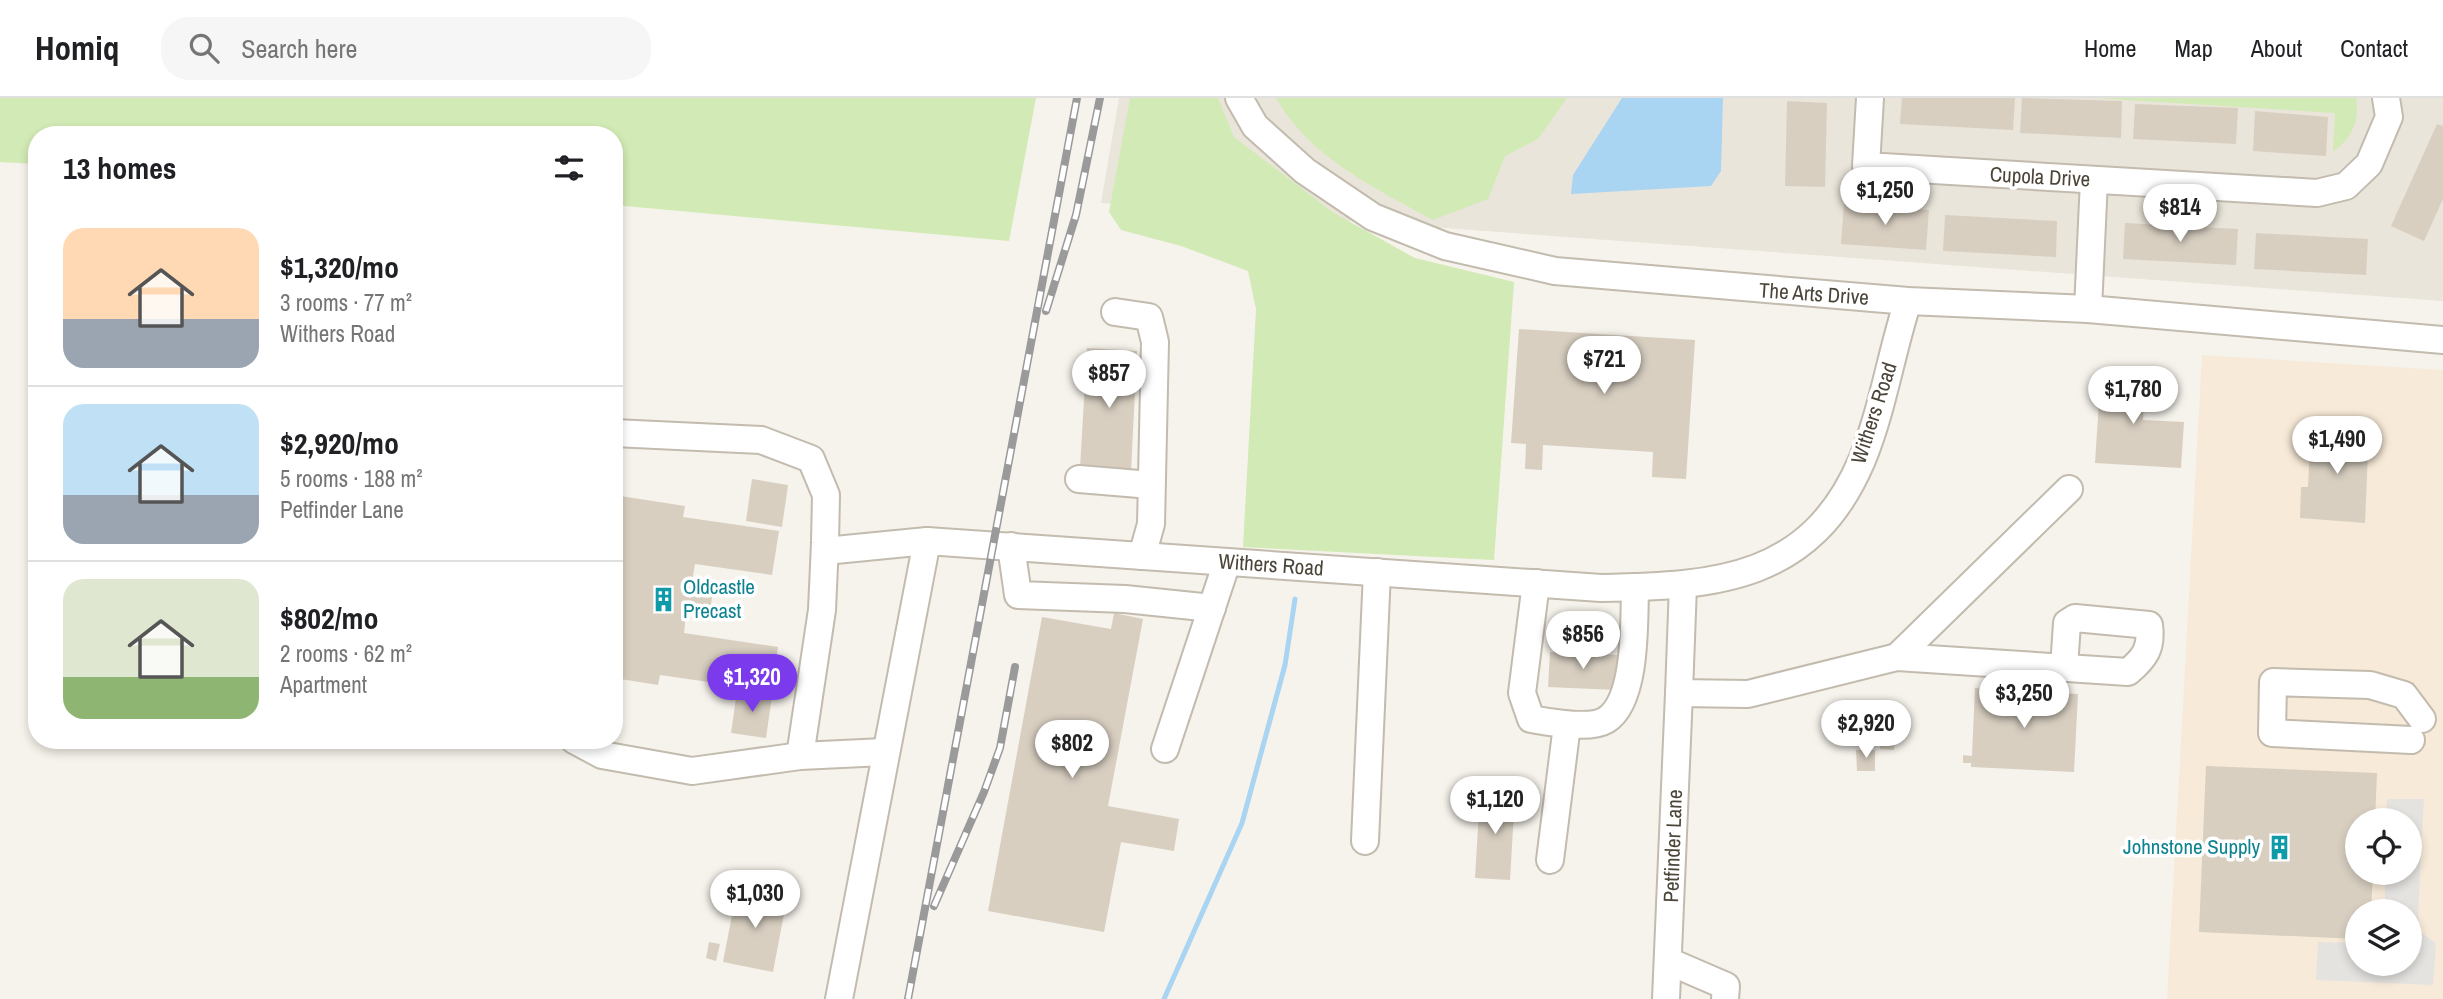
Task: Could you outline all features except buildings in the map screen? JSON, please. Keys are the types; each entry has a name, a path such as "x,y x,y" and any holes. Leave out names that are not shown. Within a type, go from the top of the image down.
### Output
{"street":[{"name":"The Arts Drive","path":"1239,98 1255,126 1305,171 1373,217 1445,246 1555,271 1908,301 2088,309 2443,340"},
{"name":"Cupola Drive","path":"1870,98 1866,166 2317,193 2346,186 2369,164 2389,117 2386,98"},
{"path":"2088,309 2094,180"},
{"name":"Withers Road","path":"825,551 927,541 1536,583 1635,587 1683,585 1748,574 1792,552 1833,514 1862,460 1908,301"},
{"path":"1115,312 1149,317 1155,342 1151,524 1142,556"},
{"path":"623,433 761,440 811,459 826,495 825,551 822,610 800,757"},
{"path":"1079,479 1151,485"},
{"path":"1897,657 2069,489"},
{"path":"839,999 858,910 884,752 927,541"},
{"path":"1011,546 1018,594 1125,599 1212,608"},
{"path":"1165,749 1227,562"},
{"path":"1365,841 1377,572"},
{"path":"1536,583 1522,693 1531,719 1567,725 1605,721 1623,704 1632,655 1635,587"},
{"name":"Petfinder Lane","path":"1666,999 1683,585"},
{"path":"1679,693 1748,694 1897,657 2064,668"},
{"path":"2273,682 2371,685 2404,695 2416,730 2272,733 2273,682"},
{"path":"1550,860 1567,725"},
{"path":"591,749 602,755 692,771 800,757 884,752"},
{"path":"1668,961 1726,986 1725,999"}],"shaded area":[{"path":"1119,98 2443,98 2443,301 1101,203"},
{"path":"2202,355 2443,370 2443,999 2167,999"},
{"path":"2387,799 2424,799 2422,838 2422,808 2387,808"},
{"path":"2385,885 2420,885 2419,899 2385,899"},
{"path":"2422,933 2436,943 2433,985 2316,980 2318,942 2345,943 2345,976 2422,976"}],"green space":[{"path":"0,98 1036,98 1009,241 623,206 623,126 28,126 28,164 0,162"},
{"path":"1130,98 1218,98 1234,137 1334,213 1415,258 1514,282 1494,560 1243,547 1256,309 1248,271 1181,246 1121,230 1109,212"},
{"path":"1276,98 1567,98 1538,139 1505,156 1488,199 1433,220 1367,183 1325,155 1290,119"},
{"path":"2094,98 2356,98 2357,114 2350,135 2333,152 2335,113"}],"water":[{"path":"1622,98 1723,98 1721,171 1711,186 1571,194 1573,175"}],"waterway":[{"path":"1164,999 1242,823 1285,665 1295,599"}],"railway":[{"path":"908,999 1077,98"},
{"path":"1046,311 1076,215 1100,98"},
{"path":"934,906 984,792 1000,748 1015,667"}],"place":[{"name":"Oldcastle Precast","path":"663,599"},
{"name":"Johnstone Supply","path":"2280,847"}]}
